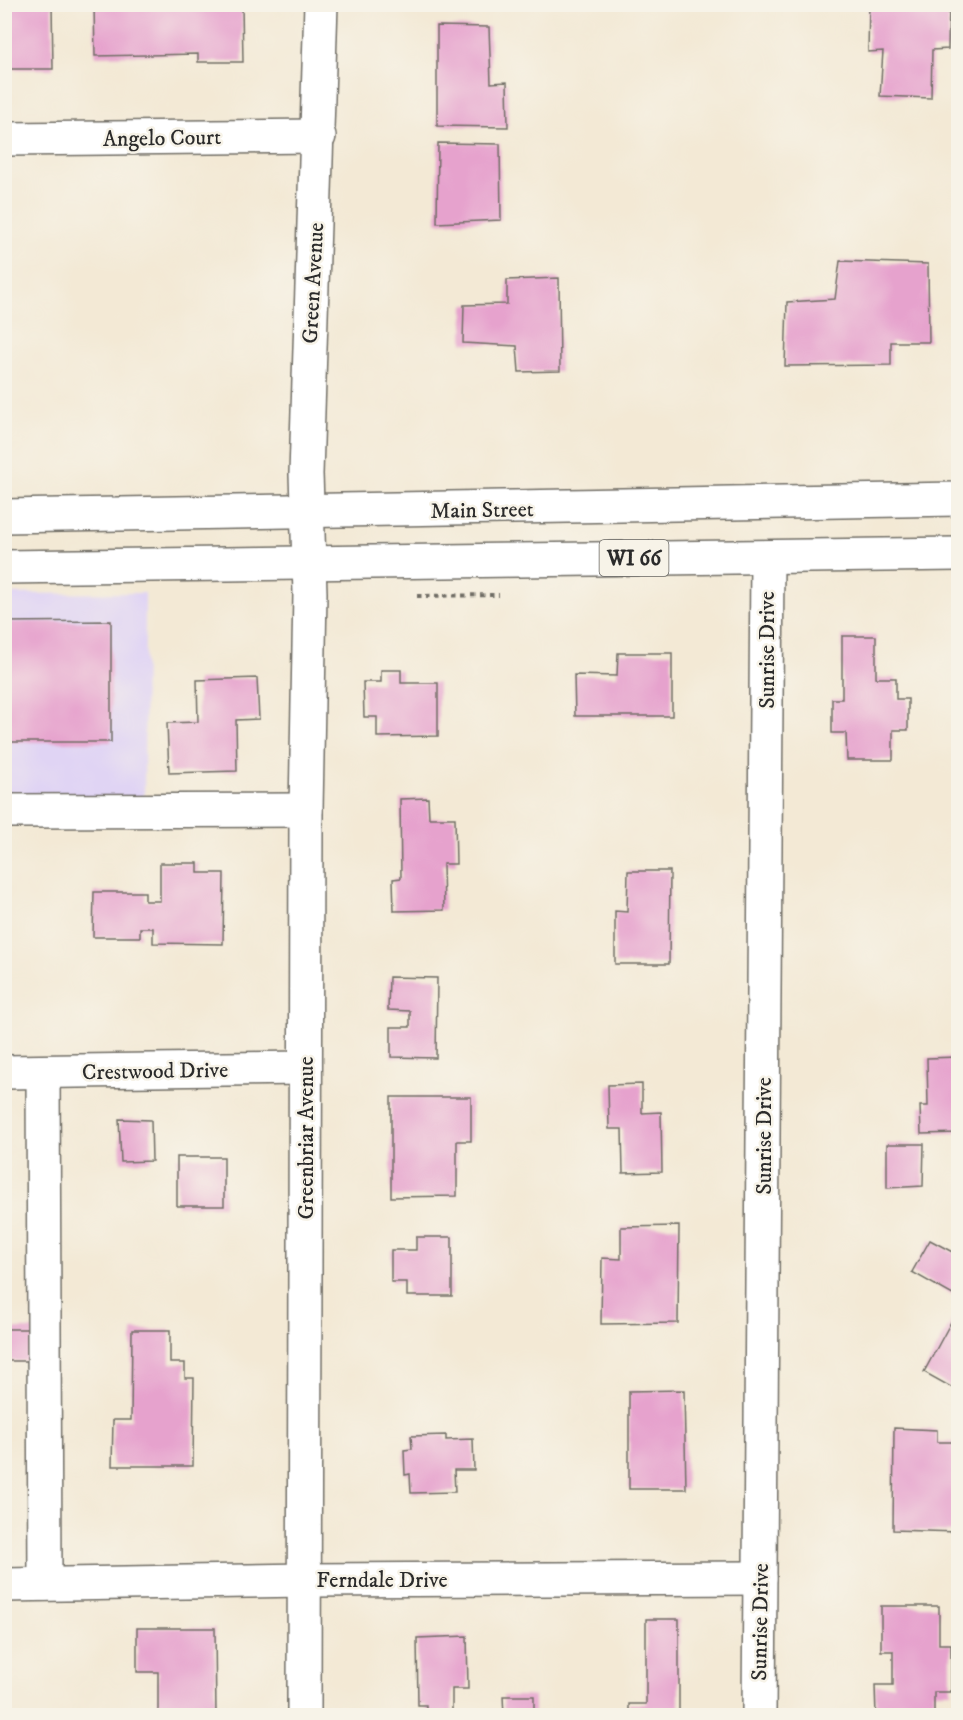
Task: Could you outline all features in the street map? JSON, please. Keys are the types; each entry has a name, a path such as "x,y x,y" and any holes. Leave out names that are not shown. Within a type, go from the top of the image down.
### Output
{"street":[{"name":"Green Avenue","path":"309,561 308,374 319,136 321,4"},
{"name":"Angelo Court","path":"4,139 319,136"},
{"name":"Main Street","path":"4,516 958,499"},
{"name":"WI 66","path":"4,567 309,561 958,554"},
{"name":"Sunrise Drive","path":"759,1716 767,557"},
{"name":"Greenbriar Avenue","path":"303,1716 309,561"},
{"path":"4,811 306,810"},
{"name":"Crestwood Drive","path":"4,1072 305,1068"},
{"path":"44,1072 45,1584"},
{"name":"Ferndale Drive","path":"4,1585 305,1580 760,1578"}],"shaded area":[{"path":"145,593 144,824 5,824 4,594"}],"building":[{"path":"4,4 52,4 53,69 7,69 7,57 4,57"},
{"path":"869,4 949,4 948,49 932,50 931,98 880,96 883,51 868,52"},
{"path":"94,5 242,5 243,62 198,62 198,54 95,56"},
{"path":"437,26 489,27 491,83 507,82 508,127 437,126"},
{"path":"438,143 500,144 501,220 437,223"},
{"path":"840,261 928,264 929,342 891,342 891,365 785,366 787,302 835,299"},
{"path":"559,278 560,371 519,372 517,346 463,343 464,305 507,304 507,280"},
{"path":"111,621 111,742 4,742 4,622"},
{"path":"842,636 876,636 876,678 896,678 896,699 908,699 908,730 893,730 893,760 847,760 846,733 832,733 832,699 842,699"},
{"path":"618,653 672,653 672,716 575,716 574,675 617,676"},
{"path":"381,670 401,670 401,683 438,683 438,736 377,737 377,717 364,717 363,682 381,682"},
{"path":"257,678 259,719 236,720 237,771 169,773 167,723 198,722 197,680"},
{"path":"428,798 429,818 455,818 456,864 443,864 444,910 394,911 393,879 401,878 400,799"},
{"path":"160,863 198,863 198,873 224,873 223,944 153,943 153,928 140,928 140,937 93,937 94,892 145,892 145,901 160,901"},
{"path":"628,871 670,871 669,964 615,964 615,911 627,912"},
{"path":"389,977 437,978 436,1058 391,1057 391,1027 410,1027 410,1011 388,1010"},
{"path":"958,1057 958,1133 921,1134 920,1106 928,1106 927,1058"},
{"path":"642,1084 642,1113 661,1112 662,1172 623,1173 622,1129 609,1129 608,1085"},
{"path":"391,1097 471,1097 471,1141 457,1141 457,1196 391,1197"},
{"path":"119,1119 151,1120 152,1161 121,1162"},
{"path":"887,1144 924,1144 923,1186 887,1188"},
{"path":"177,1157 224,1157 224,1206 177,1206"},
{"path":"679,1226 678,1323 601,1324 602,1258 621,1259 621,1227"},
{"path":"416,1237 452,1237 452,1296 407,1296 407,1282 391,1282 391,1250 416,1250"},
{"path":"930,1240 958,1255 958,1298 912,1272"},
{"path":"958,1309 958,1391 924,1372"},
{"path":"4,1329 34,1329 34,1361 4,1361"},
{"path":"132,1330 170,1330 170,1363 185,1363 185,1378 194,1378 193,1466 112,1466 113,1420 131,1420"},
{"path":"684,1390 686,1489 629,1489 629,1391"},
{"path":"894,1428 937,1430 937,1442 958,1442 958,1532 893,1530"},
{"path":"446,1435 446,1440 473,1439 474,1470 454,1470 455,1492 411,1493 410,1474 405,1475 404,1450 412,1449 411,1436"},
{"path":"881,1606 939,1606 939,1644 951,1644 951,1692 934,1692 934,1716 876,1716 875,1685 893,1685 893,1651 881,1651"},
{"path":"646,1619 679,1619 679,1716 629,1716 629,1704 646,1704"},
{"path":"137,1628 215,1628 216,1716 158,1716 158,1672 137,1672"},
{"path":"467,1636 468,1689 452,1689 452,1716 426,1716 426,1705 418,1705 417,1638"},
{"path":"503,1696 534,1696 534,1716 504,1716"}]}
